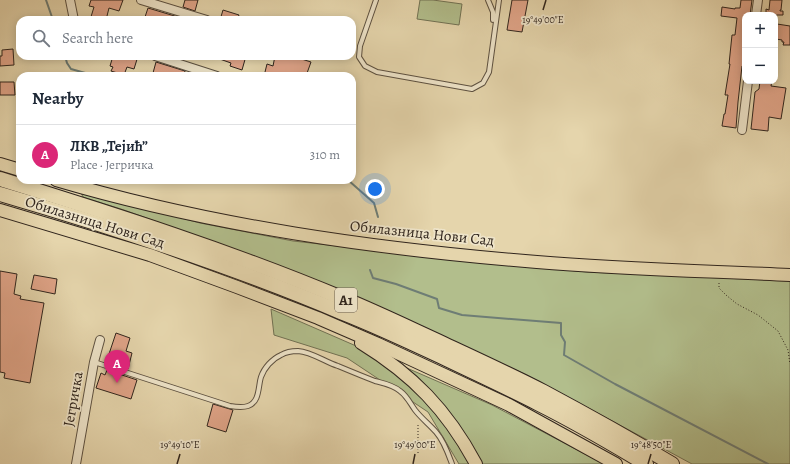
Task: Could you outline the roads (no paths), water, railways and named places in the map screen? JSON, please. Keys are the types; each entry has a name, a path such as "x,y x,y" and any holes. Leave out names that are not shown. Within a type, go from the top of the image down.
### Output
{"highway":[{"name":"A1","path":"0,179 158,229 241,259 388,318 544,392 672,464"},
{"name":"A1","path":"0,194 104,225 194,256 343,312 506,387 646,464"}],"main road":[{"path":"0,164 16,169"},
{"name":"Обилазница Нови Сад","path":"69,184 95,192 162,208 230,222 327,239 535,262 790,275"},
{"name":"Обилазница Нови Сад","path":"0,210 150,255 318,318 378,344 509,405 616,464"},
{"path":"318,318 378,354 413,381 434,401 452,424 476,464"}],"street":[{"path":"70,0 73,16"},
{"path":"141,0 194,16"},
{"path":"756,12 758,0"},
{"path":"167,60 205,72"},
{"path":"742,130 748,84"},
{"name":"Јегричка","path":"76,464 94,362 100,340"}],"lane":[{"path":"376,0 360,46 359,57 365,66 377,72 472,89 483,83 489,72 499,0"},
{"path":"488,0 493,12 494,34"},
{"path":"94,362 230,406 240,407 249,406 254,401 261,377 270,362 280,355 290,352 306,352 336,366 400,390 419,414 437,432 445,445 452,464"}],"waterway":[{"path":"46,0 52,16"},
{"path":"66,60 71,69 82,72"},
{"path":"353,184 374,203 378,217"},
{"path":"370,270 373,278 396,284 437,299 439,308 462,315 561,323 561,335 565,342 564,355 615,384 768,464"}],"place":[{"name":"ЛКВ „Тејић”","path":"117,383"}]}
